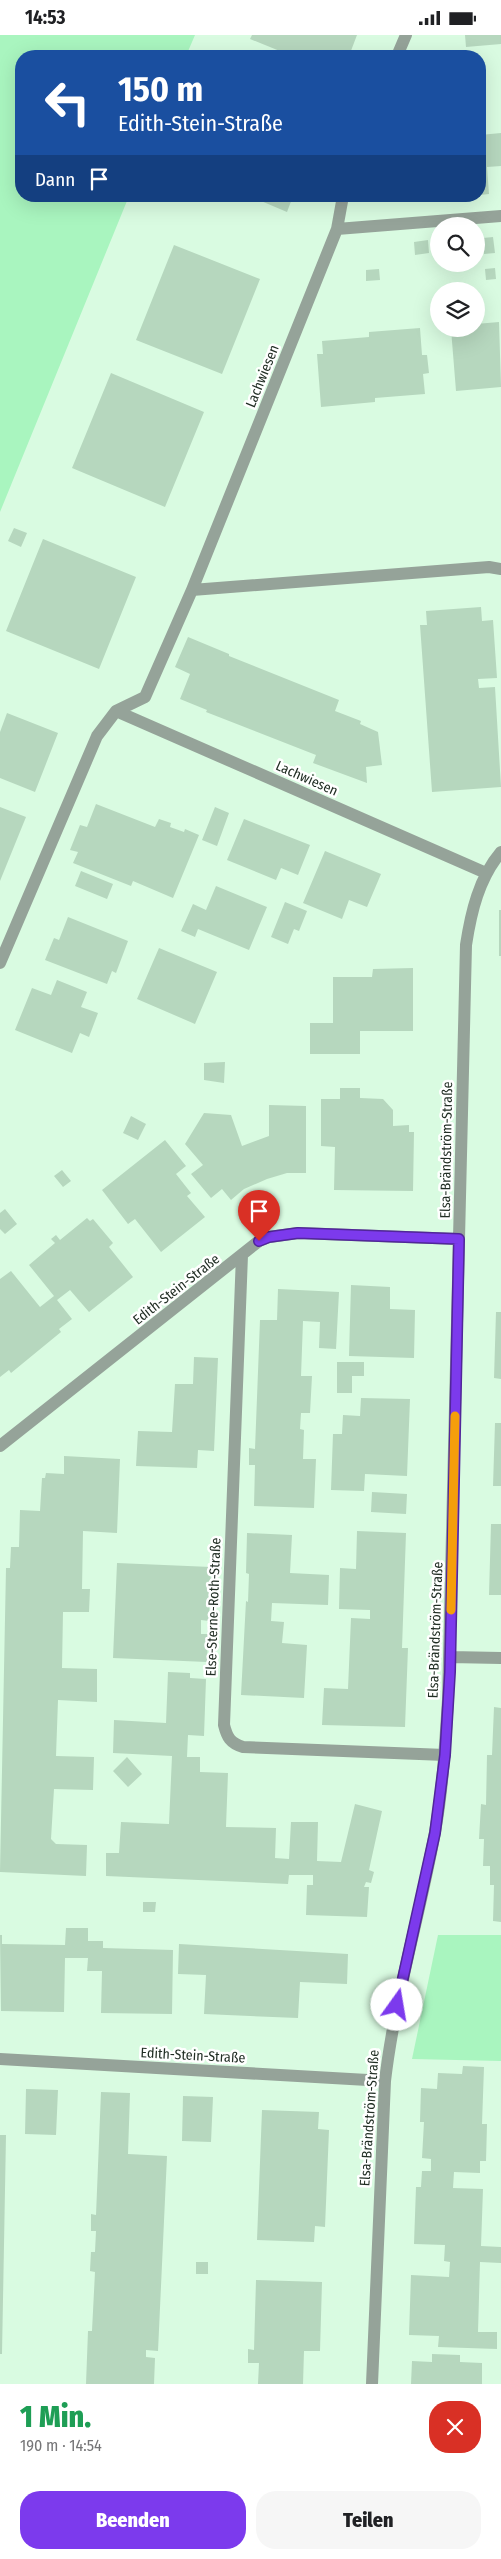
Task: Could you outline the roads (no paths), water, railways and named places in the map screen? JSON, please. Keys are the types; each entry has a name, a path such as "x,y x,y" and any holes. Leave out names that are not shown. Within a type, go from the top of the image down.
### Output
{"street":[{"path":"400,50 406,35"},
{"name":"Lachwiesen","path":"0,963 97,736 116,711 144,697 192,590 337,229 342,202"},
{"path":"337,229 501,216"},
{"path":"192,590 489,567 501,569"},
{"name":"Lachwiesen","path":"116,711 486,873"},
{"name":"Elsa-Brändström-Straße","path":"372,2384 385,2081 390,2035 435,1833 445,1755 450,1657 466,945 470,917 486,873 501,852"},
{"name":"Edith-Stein-Straße","path":"0,1446 259,1241 269,1237 298,1233 459,1239"},
{"name":"Else-Sterne-Roth-Straße","path":"242,1255 224,1725 226,1736 233,1744 242,1747 445,1755"},
{"path":"450,1657 501,1658"},
{"name":"Edith-Stein-Straße","path":"0,2059 385,2081"}]}
